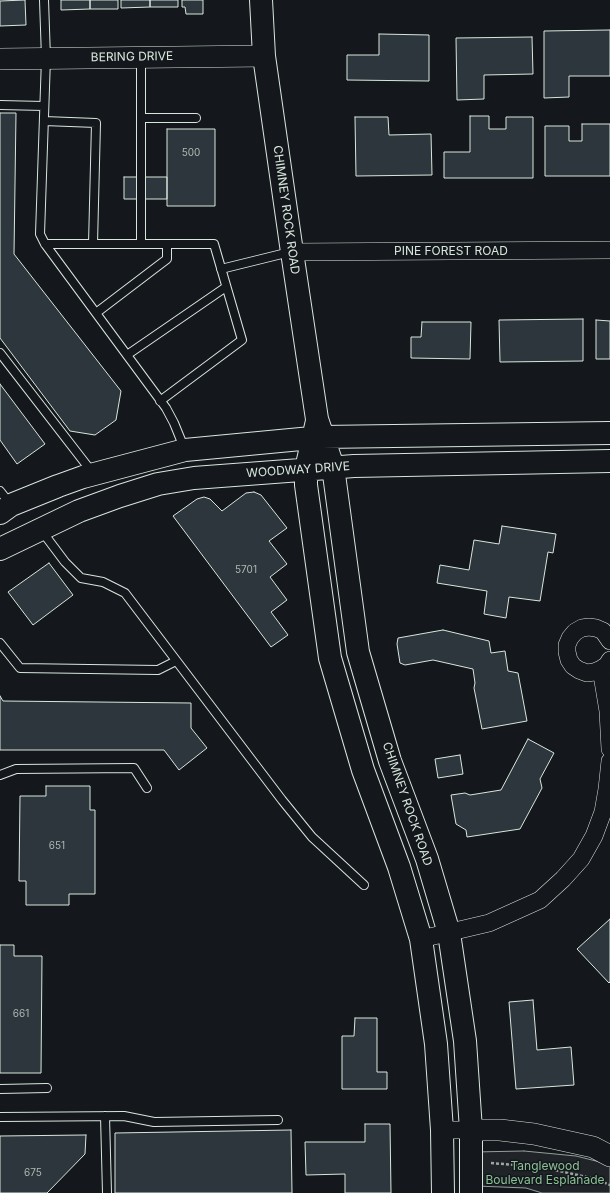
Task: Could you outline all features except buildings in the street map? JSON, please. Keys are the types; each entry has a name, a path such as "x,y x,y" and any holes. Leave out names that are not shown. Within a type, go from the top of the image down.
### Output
{"main road":[{"name":"CHIMNEY ROCK ROAD","path":"261,0 264,56 317,432 332,467 358,652 390,761 427,859 449,933 465,1041 471,1130 471,1193"},
{"name":"CHIMNEY ROCK ROAD","path":"317,432 306,469 306,485 330,658 363,770 399,868 421,939 436,1044 442,1130 443,1193"},
{"path":"4,503 93,475 185,450 317,432 610,433"},
{"name":"WOODWAY DRIVE","path":"0,549 79,511 158,484 194,478 332,467 610,461"},
{"path":"4,503 40,529"}],"street":[{"name":"BERING DRIVE","path":"0,59 264,56"},
{"name":"PINE FOREST ROAD","path":"292,252 610,250"},
{"path":"610,641 603,631 596,628 582,628 575,632 570,638 566,652 573,666 587,673 594,672 606,665 610,749"},
{"path":"421,939 489,923 516,912 540,900 563,879 581,859 594,836 603,812 610,761"},
{"path":"442,1130 500,1130 534,1134 593,1147 610,1156"},
{"path":"443,1193 454,1193"}],"lane":[{"path":"44,0 46,58 40,234 44,244 160,401 174,423 185,450"},
{"path":"141,57 141,244"},
{"path":"0,106 44,106"},
{"path":"141,118 196,118"},
{"path":"44,121 96,122 93,244"},
{"path":"44,244 214,244 242,340 160,401"},
{"path":"96,313 167,259 167,244"},
{"path":"221,269 292,252"},
{"path":"126,355 226,287"},
{"path":"0,353 93,475"},
{"path":"40,529 65,562 81,578 103,582 125,593 282,800 312,837 364,885"},
{"path":"0,643 20,668 158,670 176,661"},
{"path":"0,775 16,769 134,768 147,788"},
{"path":"0,1088 47,1088"},
{"path":"105,1116 107,1193"},
{"path":"0,1117 124,1116 154,1122 278,1120"}],"path":[{"path":"487,1163 541,1167 596,1179 610,1185"}],"green space":[{"name":"Tanglewood Boulevard Esplanade","path":"524,1151 576,1156 604,1163 610,1166 610,1193 542,1193 526,1188 476,1186 474,1152"}]}
